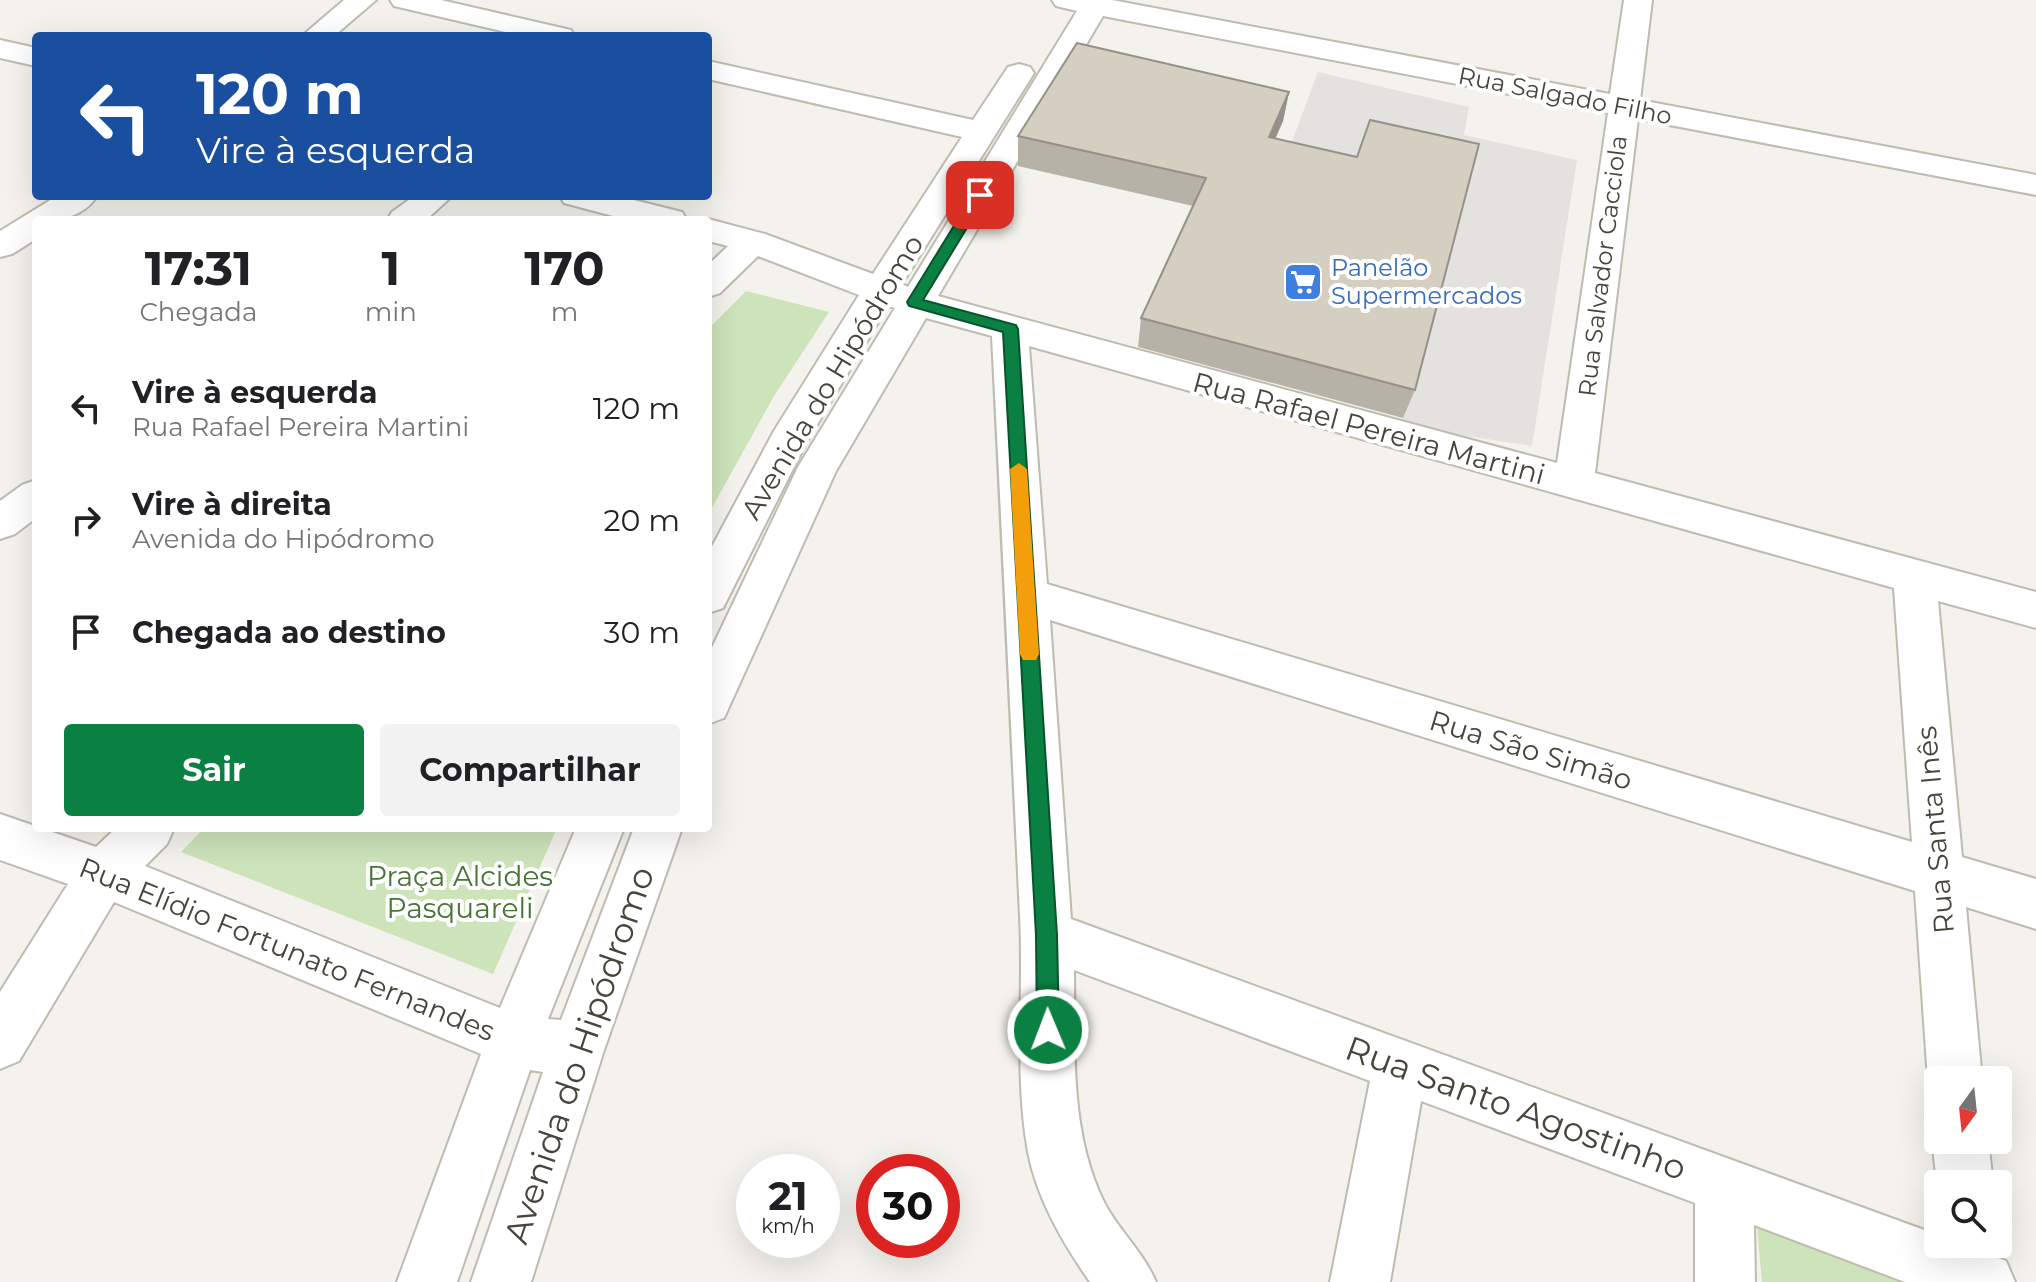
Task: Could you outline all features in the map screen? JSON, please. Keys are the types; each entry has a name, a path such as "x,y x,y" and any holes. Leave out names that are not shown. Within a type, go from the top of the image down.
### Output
{"street":[{"path":"321,32 362,0"},
{"path":"404,0 544,32"},
{"name":"Rua Salvador Cacciola","path":"1574,485 1638,0"},
{"name":"Rua Salgado Filho","path":"1081,2 2036,185"},
{"name":"Avenida do Hipódromo","path":"712,695 897,297 982,132 1081,2"},
{"name":"Avenida do Hipódromo","path":"712,587 788,441 897,297 1081,2"},
{"path":"0,49 32,56"},
{"path":"712,71 982,132"},
{"path":"48,216 74,200"},
{"path":"409,216 431,200"},
{"path":"592,200 654,216"},
{"path":"0,246 32,226"},
{"name":"Rua Rafael Pereira Martini","path":"712,231 753,242 897,297 2036,610"},
{"path":"712,281 753,242"},
{"path":"1010,329 1047,935 1049,1093 1057,1154 1082,1221 1126,1282"},
{"path":"0,523 32,499"},
{"name":"Rua Santa Inês","path":"1915,579 1954,1066"},
{"name":"Rua São Simão","path":"1026,595 2036,904"},
{"path":"0,1042 103,873 146,832"},
{"name":"Avenida do Hipódromo","path":"427,1282 513,1040 598,832"},
{"name":"Avenida do Hipódromo","path":"501,1282 577,1050 657,832"},
{"name":"Rua Elídio Fortunato Fernandes","path":"0,837 103,873 513,1040 577,1050"},
{"name":"Rua Santo Agostinho","path":"1047,935 1724,1184 1975,1268"},
{"path":"1360,1282 1400,1066"},
{"path":"1724,1184 1725,1282"}],"green space":[{"path":"746,291 829,312 774,396 712,508 712,325"},
{"name":"Praça Alcides Pasquareli","path":"200,832 555,832 493,974 181,852"},
{"path":"1756,1217 1922,1282 1762,1282"}],"shaded area":[{"path":"1318,72 1469,107 1464,135 1577,160 1532,446 1401,426 1467,173 1349,186 1281,171"}],"building":[{"name":"Panelão Supermercados","path":"1077,43 1289,92 1269,137 1357,157 1370,120 1479,144 1415,390 1141,318 1206,178 1018,136"}],"slow traffic":[{"path":"1019,469 1029,654"}],"place":[{"name":"Panelão Supermercados","path":"1303,282"}],"route":[{"path":"980,195 914,302 1010,329 1047,935 1048,1030"}]}
